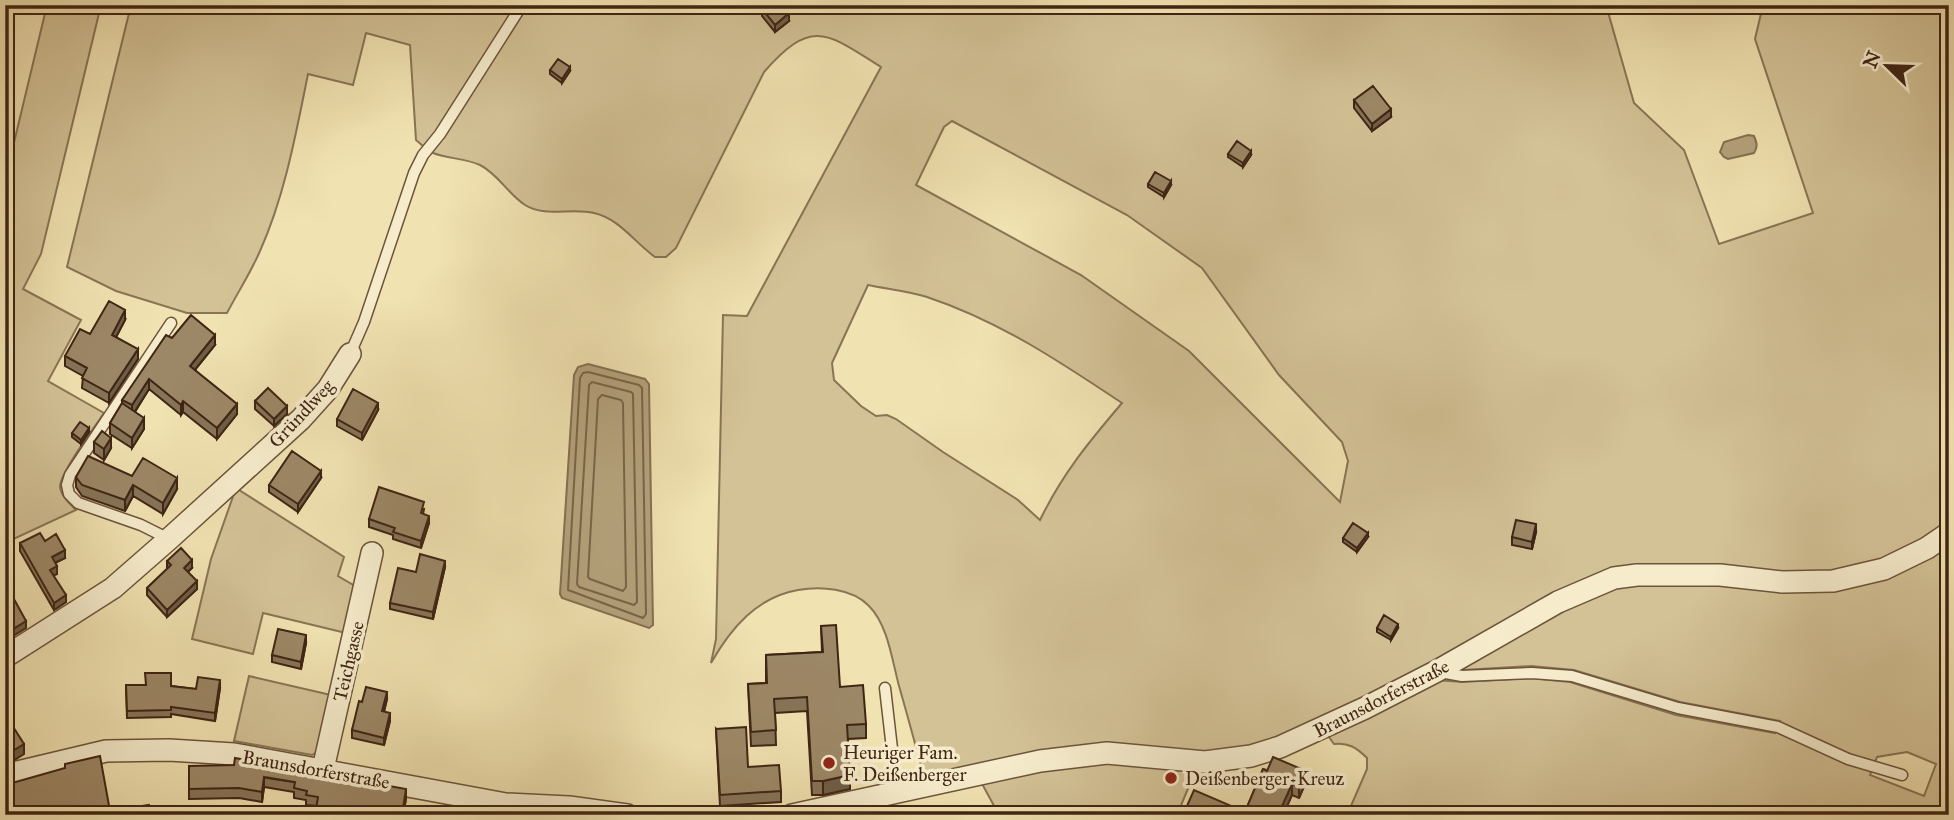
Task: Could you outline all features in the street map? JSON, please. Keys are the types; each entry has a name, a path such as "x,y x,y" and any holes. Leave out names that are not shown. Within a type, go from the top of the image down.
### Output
{"street":[{"name":"Gründlweg","path":"5,657 113,588 169,539 301,419 328,389 349,354"},
{"name":"Braunsdorferstraße","path":"792,815 1040,761 1107,753 1205,762 1251,756 1312,733 1437,671 1558,602 1614,578 1637,575 1720,575 1782,582 1833,581 1884,569 1927,548 1949,533"},
{"name":"Teichgasse","path":"323,769 372,553"},
{"name":"Braunsdorferstraße","path":"6,774 106,751 169,750 234,754 323,769 503,810 569,807 627,815"}],"lane":[{"name":"Gründlweg","path":"349,354 364,322 414,173 423,155 522,5"},
{"path":"169,539 141,525 78,503 69,494 67,485 171,323"},
{"path":"1437,671 1462,676 1532,673 1572,677 1678,708 1778,727 1848,759 1902,775"},
{"path":"885,688 897,792"}],"shaded area":[{"path":"47,5 101,5 41,254 23,289 81,320 48,381 104,413 62,480 62,494 76,510 5,543 5,180"},
{"path":"131,5 298,5 327,9 344,5 1606,5 1634,103 1684,150 1719,244 1813,213 1755,39 1763,5 1949,5 1949,815 1347,815 1367,769 1367,758 1352,747 1334,744 1326,733 1436,680 1462,682 1531,678 1570,682 1676,715 1775,733 1780,721 1680,702 1574,670 1531,666 1460,668 1637,568 1434,666 1248,751 925,779 881,623 862,600 835,590 798,590 770,599 737,626 711,663 716,639 723,315 747,316 881,67 833,39 808,37 795,43 764,72 676,248 666,257 655,257 612,220 585,211 550,212 533,209 480,165 426,149 416,140 410,45 366,33 353,85 308,74 289,164 269,230 227,313 187,313 116,291 67,267","holes":["952,121 1127,215 1202,268 1279,375 1342,442 1348,461 1340,502 1189,351 1081,275 916,185 944,127","868,285 927,297 979,318 1052,357 1122,403 1077,459 1040,520 1018,500 896,419 887,415 876,416 861,406 834,380 832,363","1907,752 1936,764 1924,796 1870,775 1877,757"]},
{"path":"236,488 344,557 338,576 355,586 346,633 263,613 253,654 192,639 211,559"},
{"path":"249,676 331,695 319,751 312,755 234,741"},
{"path":"1108,759 1197,767 1177,815 999,815 980,780"}],"water":[{"path":"1748,135 1754,136 1756,141 1754,153 1728,159 1720,152 1724,142"},
{"path":"588,364 645,379 649,384 653,625 649,628 562,598 560,594 574,375 578,367"}],"building":[{"path":"766,5 783,5 789,13 775,25 762,9"},
{"path":"558,59 570,67 562,79 550,70"},
{"path":"1373,86 1391,109 1372,124 1354,100"},
{"path":"1237,141 1251,151 1243,163 1228,154"},
{"path":"1155,172 1171,181 1164,193 1148,184"},
{"path":"109,301 125,310 112,335 138,349 109,393 82,378 87,368 65,356 80,329 90,334"},
{"path":"191,315 215,335 190,366 237,404 217,428 183,401 181,405 149,379 132,405 122,400 166,335 172,338"},
{"path":"268,388 287,406 274,419 255,401"},
{"path":"353,389 378,403 362,433 337,419"},
{"path":"122,403 144,418 132,438 110,423"},
{"path":"80,422 89,428 81,440 72,433"},
{"path":"102,431 111,438 104,449 94,442"},
{"path":"292,451 321,471 298,504 269,485"},
{"path":"88,456 132,476 143,458 177,478 163,503 133,485 125,500 82,485 76,477"},
{"path":"379,487 424,502 421,513 429,516 421,541 393,532 395,528 369,519"},
{"path":"1516,520 1536,524 1532,542 1512,537"},
{"path":"1353,523 1368,533 1357,548 1343,538"},
{"path":"40,533 45,541 56,534 65,550 52,557 57,566 50,570 66,595 54,603 20,543"},
{"path":"181,548 192,560 184,568 197,581 167,610 147,588 171,565 167,561"},
{"path":"420,554 445,561 433,612 390,603 398,568 416,572"},
{"path":"5,577 26,621 5,634"},
{"path":"1384,615 1398,624 1391,637 1377,628"},
{"path":"836,625 840,687 863,685 866,724 847,725 850,775 812,781 807,697 774,699 776,730 751,732 748,684 767,683 766,655 823,652 821,626"},
{"path":"278,629 306,635 301,662 272,655"},
{"path":"145,673 171,673 171,686 196,689 198,677 220,680 215,713 171,707 171,710 127,711 126,685 146,685"},
{"path":"366,687 387,692 382,711 390,713 384,738 352,730 359,701 362,702"},
{"path":"5,714 24,744 5,752"},
{"path":"746,727 748,767 779,765 781,791 720,795 716,729"},
{"path":"100,756 110,811 149,805 151,815 5,815 5,785 65,768 65,764"},
{"path":"1273,757 1306,771 1299,787 1292,784 1278,815 1183,815 1194,790 1245,812 1263,769 1267,771"},
{"path":"235,758 406,789 402,815 315,815 318,797 306,795 307,791 294,788 295,782 264,777 262,792 239,788 189,789 189,766 234,765"}],"place":[{"name":"Heuriger Fam. F. Deißenberger","path":"829,763"},
{"name":"Deißenberger-Kreuz","path":"1171,778"}]}
